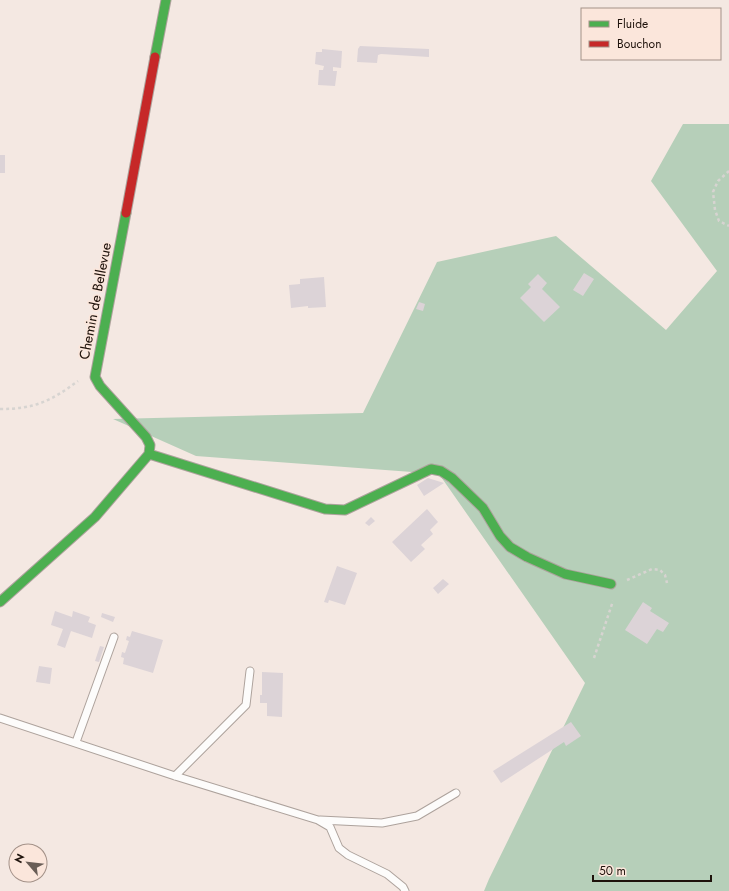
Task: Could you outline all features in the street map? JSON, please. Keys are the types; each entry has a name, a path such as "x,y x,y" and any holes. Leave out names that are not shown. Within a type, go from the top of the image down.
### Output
{"street":[{"name":"Chemin de Bellevue","path":"149,454 150,445 146,437 100,386 95,377 166,0"},
{"path":"0,602 94,517 149,454 325,509 345,510 431,470 441,471 452,478 483,508 500,536 510,547 527,557 565,574 611,584"}],"lane":[{"path":"76,742 114,637"},
{"path":"175,776 246,705 250,671"},
{"path":"0,718 175,776 318,820 330,827 339,848 348,855 387,874 403,887 405,891"},
{"path":"318,820 382,823 417,816 456,793"}],"path":[{"path":"729,171 718,180 713,192 715,210 719,221 729,226"},
{"path":"0,409 36,406 59,395 81,378 95,377"},
{"path":"594,658 614,598 611,584 621,583 652,570 660,570 667,583"}],"green space":[{"path":"683,124 729,124 729,891 484,891 585,683 439,474 196,456 113,419 363,413 437,262 556,236 666,330 717,271 651,181"}],"building":[{"path":"360,46 429,49 429,57 381,54 378,55 377,63 357,62 358,49"},
{"path":"322,49 342,51 341,68 333,67 333,71 337,71 335,86 318,85 319,70 323,70 324,66 315,64 316,52 322,52"},
{"path":"0,155 5,155 5,173 0,173"},
{"path":"584,273 594,279 583,296 573,290"},
{"path":"538,274 547,283 542,289 560,307 544,322 520,298 531,287 528,284"},
{"path":"324,277 326,307 308,308 308,306 291,308 289,285 300,284 300,279"},
{"path":"419,302 425,304 423,311 416,309"},
{"path":"428,478 444,483 424,496 417,485"},
{"path":"427,509 438,522 430,530 433,534 421,545 425,549 411,562 392,542"},
{"path":"371,517 375,521 369,526 365,523"},
{"path":"337,566 357,573 345,605 329,600 328,603 324,602"},
{"path":"443,579 449,584 438,594 433,588"},
{"path":"643,602 652,608 650,611 669,623 663,632 657,629 647,644 625,630"},
{"path":"55,611 72,617 73,611 90,617 88,622 96,625 92,638 71,631 65,648 57,645 63,629 51,625"},
{"path":"102,613 115,617 113,622 101,617"},
{"path":"132,631 163,640 153,673 123,664 124,658 121,657 122,652 125,653 129,641 126,640 127,636 130,637"},
{"path":"100,646 104,647 99,662 95,661"},
{"path":"39,666 52,668 50,684 36,682"},
{"path":"262,672 283,673 282,717 267,716 267,703 260,703 260,695 262,695"},
{"path":"571,722 581,736 566,746 564,742 501,783 493,771"}],"traffic: fast":[{"path":"155,57 166,0"},
{"path":"0,602 95,517 149,454 150,445 146,437 100,386 95,377 126,213"},
{"path":"149,454 325,509 345,510 431,469 441,471 452,478 483,508 500,536 510,547 527,557 565,574 611,584"}],"traffic: jam":[{"path":"126,213 155,57"}]}
